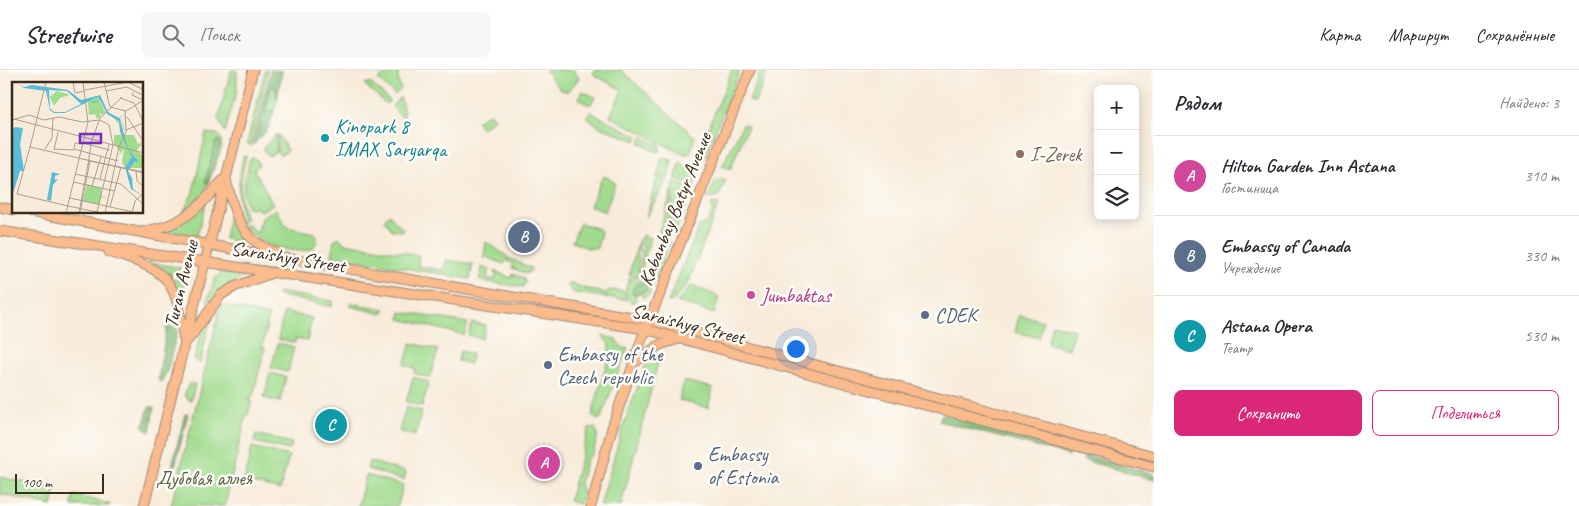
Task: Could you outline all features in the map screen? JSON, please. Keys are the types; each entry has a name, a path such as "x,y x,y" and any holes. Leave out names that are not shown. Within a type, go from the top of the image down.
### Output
{"main road":[{"name":"Turan Avenue","path":"144,506 253,70"},
{"name":"Kabanbay Batyr Avenue","path":"591,506 612,428 647,324 750,70"},
{"path":"137,232 153,230 182,220 210,195 225,178"},
{"path":"225,178 238,221 246,233 265,248 294,259"},
{"name":"Saraishyq Street","path":"41,214 647,324 1154,456"},
{"path":"0,231 94,246 144,265 161,274 169,284 177,302 185,344"},
{"name":"Saraishyq Street","path":"94,246 274,273 647,324 681,338 1154,465"},
{"path":"185,344 222,295 234,287 274,273"},
{"path":"634,363 659,345 681,338"}],"green space":[{"path":"231,70 237,70 237,90 225,132 218,119"},
{"path":"265,70 268,70 251,146 247,143"},
{"path":"271,70 282,71 277,101 276,88 271,87 265,112 274,110 271,122 253,145"},
{"path":"390,70 398,70 398,81 401,89 395,95 378,79 390,73"},
{"path":"545,70 574,70 579,78 568,92 560,89"},
{"path":"595,70 621,70 695,137 690,153 684,155 610,116 622,90 593,74"},
{"path":"732,70 740,70 704,160 698,153"},
{"path":"761,70 768,70 755,103 749,100"},
{"path":"366,83 372,84 389,102 386,104 365,85"},
{"path":"271,87 276,88 277,101 274,110 265,113"},
{"path":"583,91 595,97 591,104 584,103 579,98"},
{"path":"401,98 403,118 392,107"},
{"path":"590,112 638,136 636,141 600,127 586,117"},
{"path":"490,113 494,119 482,128 476,121"},
{"path":"743,124 748,126 730,170 722,166"},
{"path":"206,133 217,134 221,138 222,147 205,192 184,214 193,192"},
{"path":"276,134 276,152 268,156 263,149"},
{"path":"278,134 288,151 280,155 277,151"},
{"path":"642,137 660,145 660,152 649,149 648,146 640,143"},
{"path":"219,140 220,146 207,184 205,181 216,141"},
{"path":"243,156 246,156 240,194 246,219 243,221 238,197"},
{"path":"253,157 259,165 254,170 273,204 261,211 256,208 247,208 243,193 249,161"},
{"path":"662,158 672,160 668,178 657,176"},
{"path":"680,162 695,171 697,178 695,184 675,179"},
{"path":"604,177 615,183 605,212 590,206"},
{"path":"657,178 667,180 646,217"},
{"path":"716,180 726,180 719,196 707,199"},
{"path":"674,182 694,186 674,236 670,235"},
{"path":"672,190 670,211 668,213 670,216 667,223 669,225 667,227 669,234 659,232"},
{"path":"206,202 197,236 161,230"},
{"path":"719,203 688,284 673,301 668,302 699,226 707,223 713,209 711,204"},
{"path":"231,204 254,244 224,239"},
{"path":"276,209 287,227 316,235 317,241 312,249 294,251 267,244 259,240 245,226 248,224 257,233 263,216"},
{"path":"389,214 402,231 392,230 384,220"},
{"path":"580,223 599,229 601,232 597,248 588,248 572,242"},
{"path":"642,235 650,238 640,277 641,258 643,255 641,251 643,247 641,244 643,242 641,240"},
{"path":"339,237 344,243 419,255 418,266 444,270 446,260 473,264 470,279 332,256 334,241"},
{"path":"639,239 638,277 629,275"},
{"path":"668,241 670,242 656,280 649,279"},
{"path":"486,242 508,257 504,264 486,257 483,259"},
{"path":"509,258 531,268 530,272 528,271 527,274 512,268 513,264 507,261"},
{"path":"147,262 182,268 168,276"},
{"path":"482,267 490,270 485,282 479,280"},
{"path":"221,270 252,274 228,286 209,303 207,302 215,278"},
{"path":"495,271 511,278 513,274 524,278 523,280 526,281 523,287 487,282 489,278 494,280 497,274 494,273"},
{"path":"187,273 180,300 172,282"},
{"path":"629,278 654,283 649,295 643,298 641,294 635,295 636,301 631,303 625,292"},
{"path":"569,282 583,288 606,293 609,290 623,291 627,300 574,293 567,286"},
{"path":"643,282 647,287 646,291 634,294 632,292 634,286"},
{"path":"692,285 719,297 714,314 677,302"},
{"path":"278,292 333,301 332,307 277,295"},
{"path":"351,303 385,309 382,314 350,306"},
{"name":"Дубовая аллея","path":"221,304 269,316 262,348 265,347 253,396 250,396 249,400 252,400 243,426 225,506 171,506"},
{"path":"284,312 312,318 307,341 296,339 295,343 278,339"},
{"path":"401,312 468,323 464,335 400,319"},
{"path":"1019,315 1043,321 1039,338 1015,332"},
{"path":"211,316 200,363 194,360 202,330"},
{"path":"472,323 486,325 482,339 468,335"},
{"path":"1052,324 1074,330 1069,349 1047,343"},
{"path":"167,325 178,329 167,372 161,382 158,380"},
{"path":"602,335 615,339 623,348 628,348 601,418 597,420 592,415 609,355 609,345"},
{"path":"278,343 294,347 288,372 271,368"},
{"path":"411,343 438,350 430,378 414,373 415,368 404,365"},
{"path":"460,351 472,354 470,364 458,361"},
{"path":"655,353 660,355 621,506 600,506 623,426 646,364"},
{"path":"270,373 286,377 280,402 264,398"},
{"path":"413,377 429,382 422,406 406,402"},
{"path":"684,381 713,388 708,408 679,400"},
{"path":"189,384 195,384 191,401 184,396"},
{"path":"149,407 154,407 150,432 143,427"},
{"path":"406,407 422,411 415,436 399,431"},
{"path":"185,414 188,414 174,470 172,466"},
{"path":"942,414 1068,451 1070,456 939,421"},
{"path":"589,428 595,428 598,434 593,454 587,458 580,483 583,494 580,504 569,501"},
{"path":"256,434 292,443 290,450 254,442"},
{"path":"252,447 289,456 280,490 244,481"},
{"path":"1086,455 1154,474 1154,480 1083,460"},
{"path":"369,461 406,472 404,480 367,469"},
{"path":"366,475 403,485 398,506 358,506"},
{"path":"0,477 56,489 52,506 0,494"},
{"path":"74,495 110,504 109,506 72,506"}],"place":[{"name":"Kinopark 8 IMAX Saryarqa","path":"325,138"},
{"name":"I-Zerek","path":"1020,154"},
{"name":"Embassy of Canada","path":"524,237"},
{"name":"Jumbaktas","path":"751,295"},
{"name":"CDEK","path":"925,315"},
{"name":"Embassy of the Czech republic","path":"548,365"},
{"name":"Astana Opera","path":"331,425"},
{"name":"Hilton Garden Inn Astana","path":"544,463"},
{"name":"Embassy of Estonia","path":"698,466"}]}
